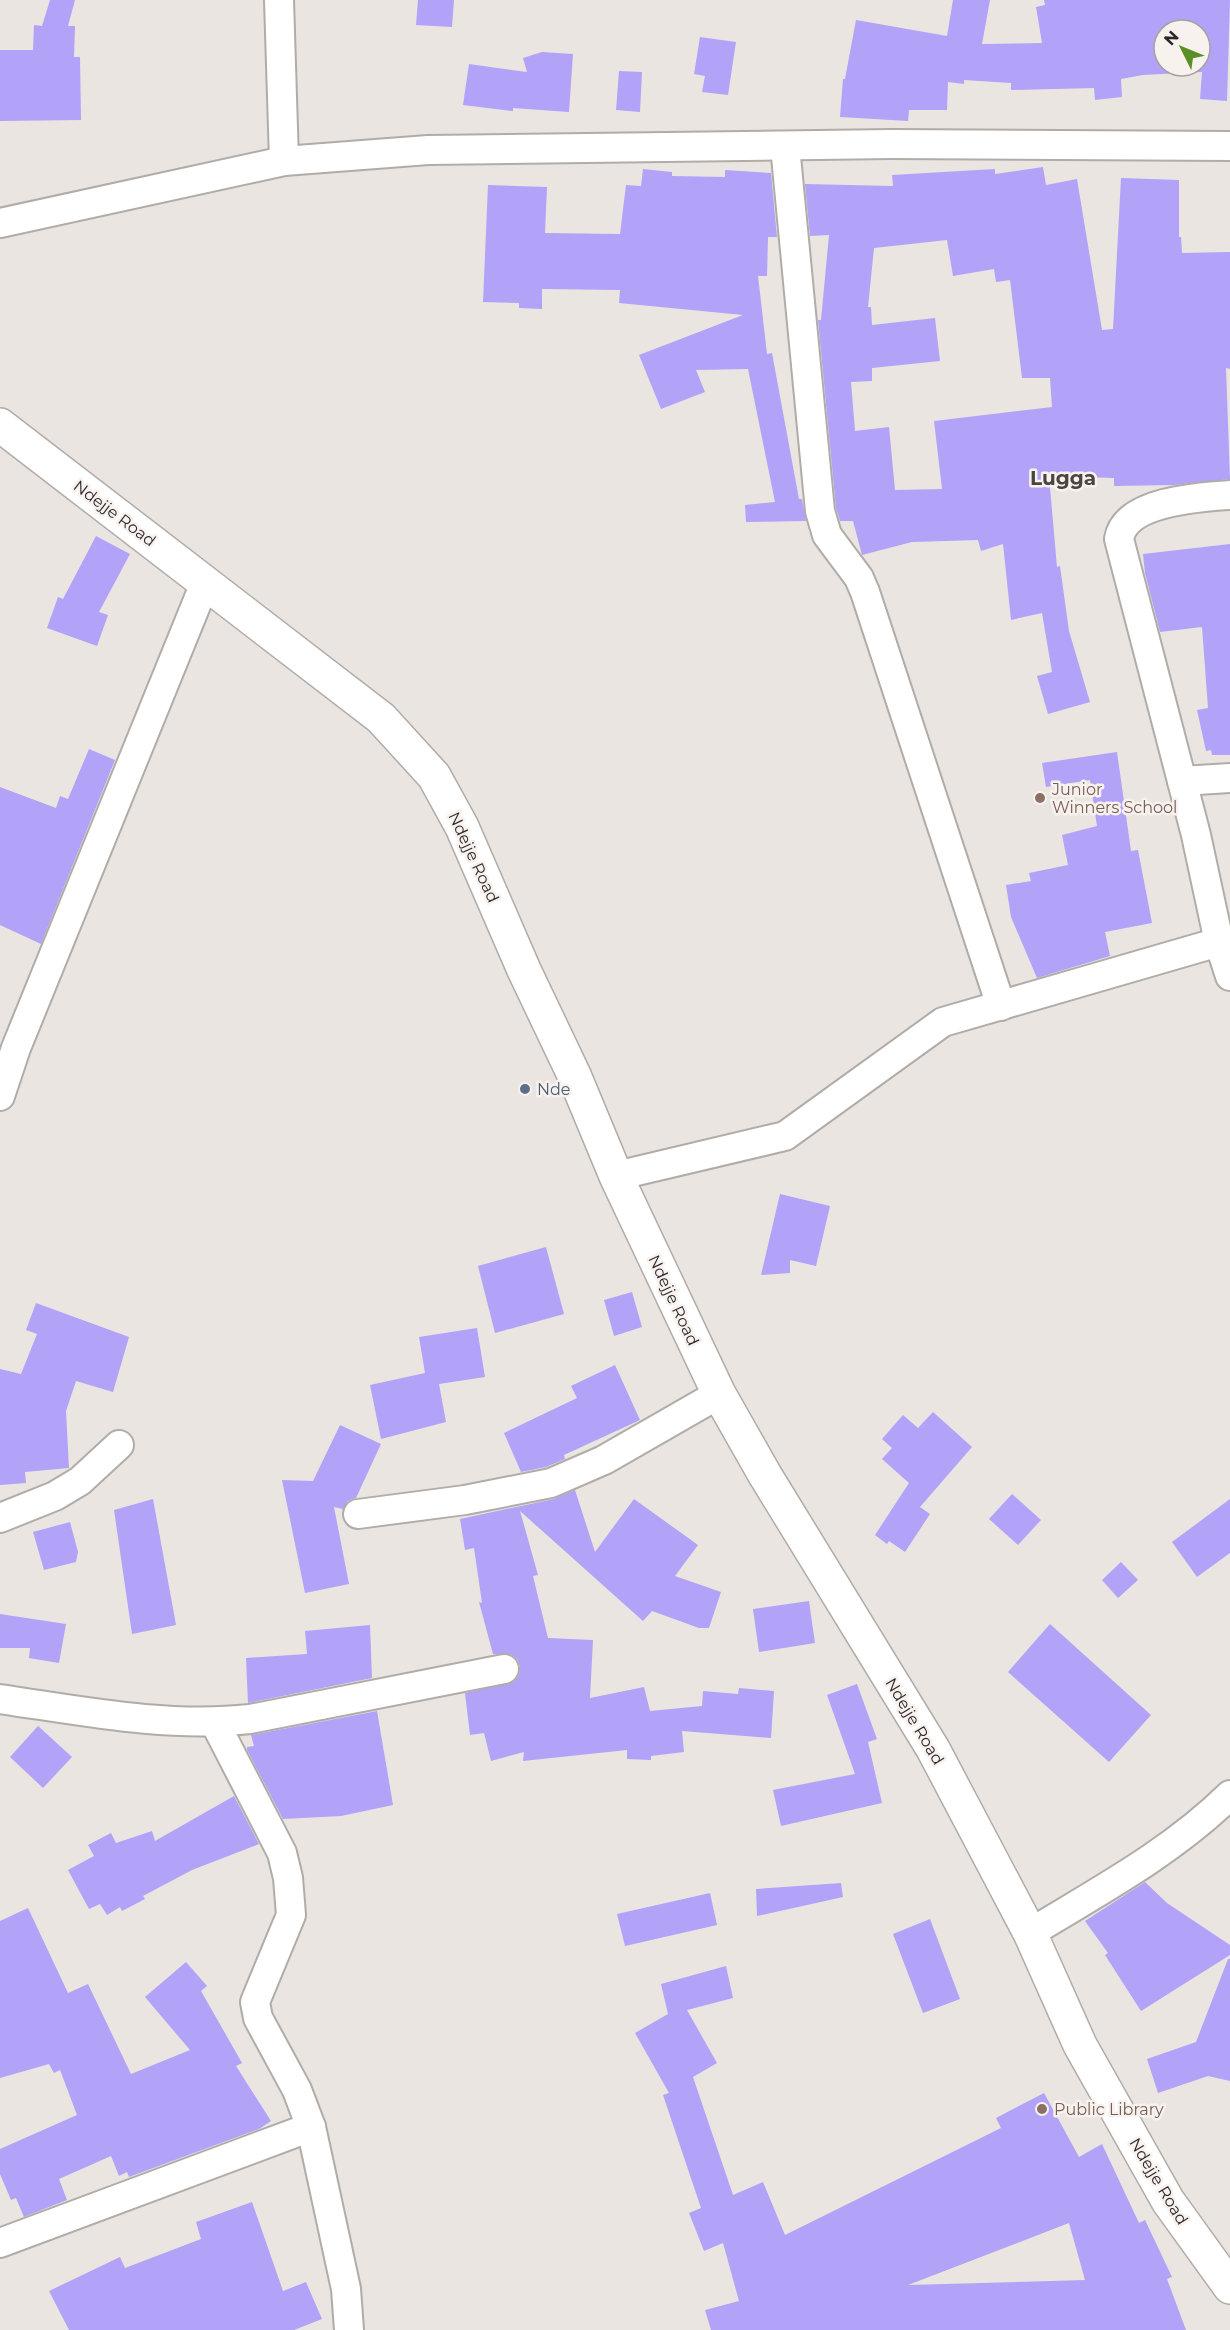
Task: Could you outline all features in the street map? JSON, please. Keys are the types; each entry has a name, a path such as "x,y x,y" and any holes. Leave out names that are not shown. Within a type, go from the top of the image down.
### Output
{"street":[{"path":"279,0 284,161"},
{"path":"785,146 820,511 827,535 859,578 865,592 1001,1006"},
{"path":"0,223 284,161 428,150 785,146 1230,146"},
{"name":"Ndejje Road","path":"0,425 381,718 434,776 462,827 524,970 574,1075 616,1176 719,1394 765,1476 933,1749 1030,1933 1080,2045 1168,2201 1230,2287"},
{"path":"1230,495 1192,498 1134,515 1120,528 1119,539 1182,781 1219,942 1230,976"},
{"path":"0,1096 16,1048 206,582"},
{"path":"1182,781 1230,778"},
{"path":"616,1176 785,1136 943,1022 1219,942"},
{"path":"358,1514 465,1500 550,1483 604,1460 719,1394"},
{"path":"0,1518 54,1496 80,1481 119,1445"},
{"path":"0,1699 120,1717 214,1723 250,1719 504,1669"},
{"path":"214,1723 282,1853 288,1878 291,1915 255,2001 258,2018 297,2090 311,2127 346,2289 349,2330"},
{"path":"1030,1933 1140,1867 1230,1795"},
{"path":"0,2243 311,2127"}],"building":[{"path":"50,0 75,0 68,26 75,26 74,57 80,57 81,120 0,121 0,50 33,50 34,25 42,26"},
{"path":"418,0 454,0 452,27 416,25"},
{"path":"953,0 990,0 982,44 1042,43 1036,7 1045,5 1044,0 1230,0 1227,101 1200,99 1202,78 1212,78 1212,18 1152,18 1152,75 1121,79 1122,97 1095,100 1094,88 1011,90 1011,83 964,80 964,84 948,82 947,110 909,110 908,121 840,117 843,79 845,79 856,20 947,36"},
{"path":"700,37 736,42 728,95 702,92 705,76 694,74"},
{"path":"542,52 573,54 569,112 513,108 513,111 463,105 469,64 527,72 523,58"},
{"path":"619,71 642,72 640,112 616,110"},
{"path":"1043,167 1046,185 1077,179 1102,330 1113,329 1121,178 1179,180 1179,237 1181,237 1182,253 1230,252 1230,369 1226,368 1230,479 1174,485 1114,486 1114,478 1049,476 1057,567 1060,566 1069,631 1090,702 1048,714 1037,676 1052,672 1042,613 1011,620 1003,544 981,551 978,540 912,542 862,555 853,521 840,521 836,508 818,320 821,320 829,235 810,236 805,184 893,186 892,175 995,169 995,174","holes":["947,240 953,276 994,269 996,282 1010,280 1022,378 1050,378 1052,407 934,421 942,489 895,490 889,427 855,431 851,382 872,381 872,368 940,361 935,318 872,325 871,307 868,307 874,248"]},
{"path":"643,169 672,172 672,176 725,177 725,170 771,173 777,237 768,237 767,276 758,276 767,354 772,353 799,499 802,499 806,521 746,522 745,505 775,502 748,369 696,370 705,392 661,409 639,355 743,315 619,303 620,290 542,289 542,309 519,308 519,303 483,302 488,185 547,187 545,233 620,234 626,185 641,186"},
{"path":"96,536 130,554 99,612 108,615 97,646 47,628 58,597 63,599"},
{"path":"1230,544 1230,755 1212,755 1211,750 1206,751 1197,710 1208,708 1202,627 1160,632 1145,573 1143,554"},
{"path":"89,749 115,760 41,944 0,925 0,787 56,808 60,796 68,799"},
{"path":"1117,752 1131,851 1138,850 1152,923 1105,932 1110,956 1037,978 1011,917 1006,885 1031,881 1029,873 1068,865 1062,835 1097,826 1090,780 1046,787 1042,763"},
{"path":"780,1194 830,1206 816,1266 790,1260 790,1273 761,1275"},
{"path":"546,1247 564,1314 495,1333 478,1266"},
{"path":"632,1292 642,1327 614,1336 604,1300"},
{"path":"36,1303 129,1337 113,1392 76,1381 66,1411 69,1468 25,1472 26,1483 0,1485 0,1369 21,1374 37,1334 26,1330"},
{"path":"477,1328 485,1377 439,1384 446,1422 381,1439 370,1385 425,1373 419,1337"},
{"path":"615,1365 640,1420 564,1455 565,1459 546,1467 521,1472 504,1433 577,1398 571,1386"},
{"path":"933,1412 972,1447 920,1507 930,1514 905,1552 889,1541 887,1544 875,1535 909,1483 882,1459 892,1448 882,1439 903,1415 918,1428"},
{"path":"340,1425 381,1444 356,1498 348,1501 343,1509 334,1507 349,1584 305,1593 282,1480 313,1481"},
{"path":"575,1490 595,1552 634,1499 698,1545 675,1576 721,1592 709,1628 699,1628 652,1611 643,1621 520,1511 538,1575 533,1576 548,1638 593,1640 590,1698 644,1687 650,1711 702,1706 703,1691 738,1694 739,1688 774,1691 771,1738 682,1731 684,1752 651,1756 651,1760 627,1759 627,1750 523,1761 524,1752 491,1761 484,1733 470,1735 465,1693 514,1682 519,1675 520,1666 517,1659 510,1654 493,1654 479,1602 482,1603 474,1548 465,1550 460,1519 554,1499"},
{"path":"1012,1494 1041,1520 1018,1545 989,1519"},
{"path":"153,1499 176,1625 132,1634 114,1510"},
{"path":"1230,1499 1230,1553 1197,1577 1172,1542"},
{"path":"70,1522 78,1552 76,1562 44,1570 33,1532"},
{"path":"1121,1562 1138,1580 1118,1598 1102,1580"},
{"path":"809,1601 815,1643 759,1652 753,1609"},
{"path":"0,1614 66,1624 59,1663 29,1658 30,1648 0,1648"},
{"path":"1050,1624 1151,1715 1109,1762 1008,1672"},
{"path":"370,1625 372,1678 248,1703 246,1658 307,1654 305,1631"},
{"path":"857,1684 877,1739 868,1742 882,1803 781,1826 773,1790 855,1774 827,1695"},
{"path":"377,1711 393,1805 341,1816 283,1819 247,1750 247,1747 254,1746 251,1735"},
{"path":"38,1726 72,1757 43,1788 10,1757"},
{"path":"234,1796 259,1844 192,1870 143,1896 145,1899 122,1911 120,1907 107,1915 100,1904 89,1909 68,1870 94,1856 88,1845 111,1833 116,1843 152,1831 155,1841"},
{"path":"1145,1882 1167,1903 1230,1945 1230,1955 1141,2011 1105,1955 1108,1953 1085,1921"},
{"path":"841,1883 843,1897 757,1916 756,1889"},
{"path":"710,1893 717,1925 625,1946 617,1914"},
{"path":"28,1908 68,1993 88,1984 131,2074 190,2050 145,1997 186,1962 207,1986 201,1991 242,2063 236,2066 271,2121 259,2129 129,2177 127,2172 119,2176 111,2156 59,2179 67,2200 24,2217 16,2198 11,2200 0,2174 0,2149 77,2115 60,2070 54,2073 49,2064 0,2078 0,1921"},
{"path":"930,1919 960,1999 923,2013 893,1934"},
{"path":"1228,1959 1230,1959 1230,2081 1208,2076 1158,2093 1147,2059 1196,2042"},
{"path":"726,1966 733,1998 687,2010 717,2063 693,2077 733,2195 763,2182 785,2235 1001,2128 996,2118 1044,2093 1079,2157 1102,2144 1139,2223 1145,2220 1172,2277 1167,2279 1186,2330 711,2330 705,2310 739,2301 723,2243 704,2251 689,2213 701,2208 663,2095 669,2093 635,2033 668,2014 661,1984","holes":["1069,2223 1085,2280 908,2285"]},
{"path":"252,2202 283,2291 306,2282 322,2319 294,2330 69,2330 49,2291 120,2257 125,2268 201,2239 196,2222"}],"place":[{"name":"Junior Winners School","path":"1040,798"},
{"name":"Nde","path":"525,1089"},
{"name":"Public Library","path":"1042,2109"}],"district":[{"name":"Lugga","path":"1063,478"}]}
